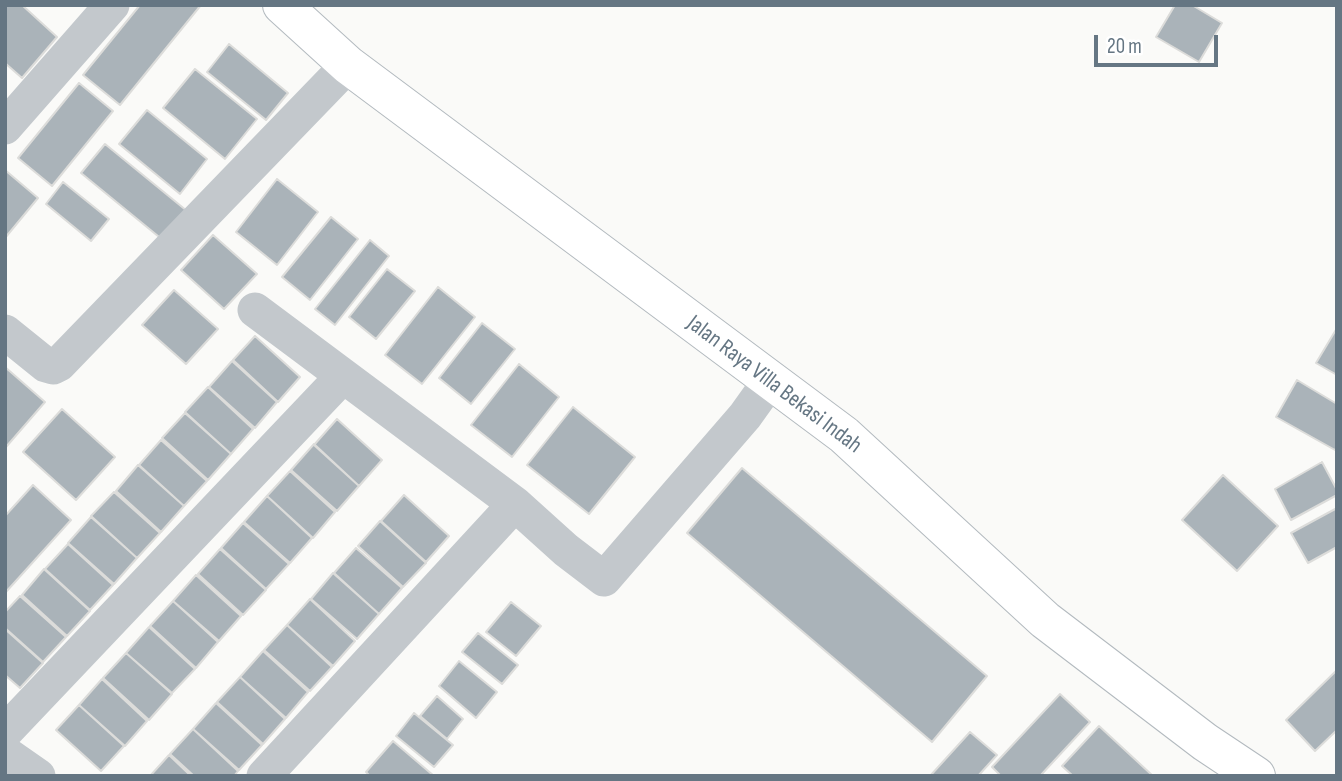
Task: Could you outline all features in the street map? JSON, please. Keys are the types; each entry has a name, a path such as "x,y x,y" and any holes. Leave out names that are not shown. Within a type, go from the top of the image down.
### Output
{"main road":[{"name":"Jalan Raya Villa Bekasi Indah","path":"301,11 348,65 844,435 1045,620 1205,742 1256,776"}],"street":[{"path":"5,127 111,5"},
{"path":"5,332 47,365 53,367 59,364 348,65"},
{"path":"255,310 515,504 566,550 604,579 744,416 770,381"},
{"path":"5,732 343,376"},
{"path":"264,776 515,504"},
{"path":"5,752 38,776"}],"building":[{"path":"5,5 22,5 57,37 22,78 5,63"},
{"path":"140,5 201,5 120,105 83,75"},
{"path":"1175,5 1192,5 1222,23 1199,62 1156,37"},
{"path":"229,44 288,93 266,120 207,72"},
{"path":"195,69 257,119 225,159 163,108"},
{"path":"79,83 113,111 52,186 18,158"},
{"path":"147,110 207,159 180,194 119,144"},
{"path":"105,144 187,211 164,241 81,173"},
{"path":"5,170 38,198 5,238"},
{"path":"277,179 318,212 277,265 236,232"},
{"path":"63,182 109,219 91,241 46,204"},
{"path":"331,217 358,239 310,300 282,277"},
{"path":"213,235 257,274 224,309 181,270"},
{"path":"370,240 389,256 335,325 315,309"},
{"path":"387,269 415,291 376,339 349,317"},
{"path":"438,287 475,317 422,384 385,355"},
{"path":"174,290 218,329 186,364 142,325"},
{"path":"482,323 515,349 471,404 439,378"},
{"path":"1337,328 1337,375 1316,363"},
{"path":"255,336 300,377 278,402 233,360"},
{"path":"232,361 277,402 255,428 209,387"},
{"path":"519,364 559,397 512,457 471,425"},
{"path":"5,367 45,402 6,447 5,447"},
{"path":"1297,380 1337,404 1335,450 1276,417"},
{"path":"208,387 253,429 231,454 185,412"},
{"path":"573,407 635,457 589,514 527,465"},
{"path":"62,409 115,457 76,500 23,452"},
{"path":"185,413 231,454 208,480 162,438"},
{"path":"337,419 382,460 359,486 314,445"},
{"path":"161,440 207,481 184,506 139,465"},
{"path":"314,444 359,486 337,511 291,470"},
{"path":"1322,462 1337,495 1291,520 1275,489"},
{"path":"138,465 184,506 161,532 116,491"},
{"path":"742,468 987,676 932,742 687,533"},
{"path":"290,471 335,512 313,538 267,496"},
{"path":"1223,475 1278,526 1237,571 1182,520"},
{"path":"33,485 71,520 5,593 5,516"},
{"path":"114,492 160,533 137,558 91,516"},
{"path":"404,495 449,536 426,562 381,521"},
{"path":"267,496 312,538 290,563 244,522"},
{"path":"1337,508 1337,547 1308,563 1291,533"},
{"path":"91,517 137,558 114,584 68,543"},
{"path":"380,521 426,563 403,587 358,546"},
{"path":"243,523 289,564 266,589 221,548"},
{"path":"68,544 113,585 90,610 45,569"},
{"path":"356,548 402,588 379,614 334,573"},
{"path":"220,549 266,590 243,615 198,574"},
{"path":"44,569 90,611 67,636 22,595"},
{"path":"333,573 379,614 357,639 311,599"},
{"path":"196,575 241,616 219,641 173,601"},
{"path":"20,596 66,637 43,662 5,628 5,612"},
{"path":"310,599 355,641 333,666 287,625"},
{"path":"173,601 218,642 196,668 150,626"},
{"path":"511,602 541,626 516,656 486,632"},
{"path":"287,625 332,667 310,691 264,650"},
{"path":"149,627 195,669 172,693 126,653"},
{"path":"5,629 43,663 20,688 5,675"},
{"path":"478,633 518,665 502,684 462,652"},
{"path":"263,651 308,692 286,718 240,677"},
{"path":"126,653 172,694 149,720 103,678"},
{"path":"459,661 497,692 476,718 439,686"},
{"path":"1337,670 1337,730 1315,751 1286,720"},
{"path":"240,677 285,719 263,744 217,702"},
{"path":"102,679 147,721 125,746 79,705"},
{"path":"1060,694 1090,722 1040,776 1001,776 992,767"},
{"path":"437,696 463,719 447,739 420,716"},
{"path":"216,703 262,745 239,770 193,729"},
{"path":"79,705 124,746 101,771 56,730"},
{"path":"414,713 453,745 434,767 396,736"},
{"path":"1099,726 1153,776 1073,776 1062,766"},
{"path":"193,729 238,771 234,776 194,776 170,754"},
{"path":"970,732 997,755 978,776 930,776"},
{"path":"393,741 434,776 370,776 366,772"},
{"path":"169,755 191,776 150,776"}]}
